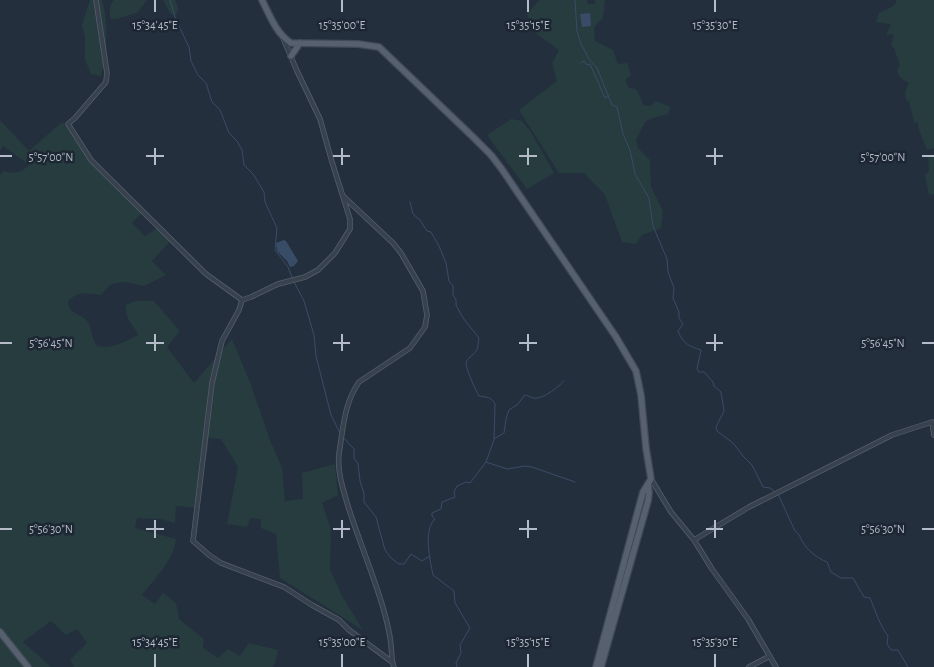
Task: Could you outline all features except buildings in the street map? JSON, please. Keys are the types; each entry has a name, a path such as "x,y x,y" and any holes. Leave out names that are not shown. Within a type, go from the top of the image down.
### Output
{"main road":[{"path":"262,0 275,27 283,38 291,43 358,44 379,47 491,155 616,337 636,371 641,395 650,482 649,492 637,526 596,667"},
{"path":"291,56 300,43"},
{"path":"602,667 637,526"},
{"path":"0,632 28,667"}],"street":[{"path":"96,0 106,82 68,124 91,160 206,274 242,300 251,298 278,284 305,277 318,270 335,253 350,229 350,219 320,119 296,71 283,38"},
{"path":"343,196 393,243 420,285 426,300 427,322 414,343 407,351 359,382 354,390 347,405 338,462 342,484 386,617 394,667"},
{"path":"242,300 222,341 212,383 193,541 221,563 284,587 338,620 392,662"},
{"path":"694,540 749,507 892,435 932,422 934,435"},
{"path":"650,482 694,540 712,569 748,619 776,667"},
{"path":"749,667 770,656"}],"green space":[{"path":"90,0 102,0 106,19 106,48 101,76 91,74 85,60 85,37 82,25"},
{"path":"114,0 147,0 137,13 111,19 110,9"},
{"path":"163,0 175,0 178,8 174,16 170,13"},
{"path":"539,0 587,0 588,4 595,4 595,0 605,0 603,18 594,27 595,41 613,50 618,64 627,63 631,75 625,80 629,88 636,89 643,105 650,106 656,101 671,107 668,114 645,122 636,140 638,148 650,160 651,187 663,211 661,228 642,235 636,244 622,242 605,195 584,173 559,173 519,110 557,81 552,63 559,50 531,30 527,14"},
{"path":"896,0 934,0 934,148 927,150 918,127 918,122 914,123 909,101 906,100 905,92 909,83 901,78 897,70 900,65 894,48 891,46 894,34 886,35 891,24 876,22 879,13 892,7"},
{"path":"511,119 522,121 531,132 554,173 527,189 487,135"},
{"path":"0,120 29,151 62,122 101,168 144,211 132,223 145,236 159,227 172,239 152,261 166,275 144,286 125,282 115,283 110,285 101,295 80,294 68,301 68,306 73,312 87,320 97,346 113,346 138,335 126,310 126,305 135,301 154,301 180,331 167,347 194,383 232,339 282,468 285,501 303,499 302,473 335,464 338,495 322,503 331,529 330,569 342,596 363,630 280,578 276,534 261,528 261,519 250,518 247,527 227,524 238,467 221,439 209,438 198,508 176,506 175,523 160,519 137,518 135,528 176,539 167,562 142,595 155,604 163,593 176,603 179,619 204,639 203,648 218,658 228,649 240,656 249,643 278,650 272,667 74,667 70,660 87,643 77,629 66,635 51,621 23,642 51,667 0,667 0,175 4,171 15,173 29,165 3,146 0,151"},
{"path":"934,156 934,194 929,195 925,175 929,171 928,158"}],"water":[{"path":"590,13 591,26 582,27 580,14"},
{"path":"284,240 298,261 294,266 290,267 277,251 276,243"}],"waterway":[{"path":"170,0 176,20 189,47 191,61 198,75 206,83 212,102 220,110 229,133 242,150 244,165 253,174 264,192 265,202 277,228 275,250 288,267 304,301 314,335 316,356 331,415 340,433"},
{"path":"575,0 577,31 581,44 589,59 597,68 612,105 617,107 635,174 649,198 653,226 667,259 668,272 674,288 673,298 679,312 679,318 683,324 678,331 686,344 701,350 697,369 699,372 704,372 721,392 724,411 716,427 717,431 733,443 752,465 763,487 770,488 775,492"},
{"path":"581,63 584,61 587,65 590,64 605,98 609,96"},
{"path":"410,202 413,214 420,220 427,231 431,232 439,246 446,263 449,281 453,286 456,305 463,318 479,338 477,350 466,362 471,379 479,396 486,397 495,404 494,440 486,462 470,483 466,482 457,486 454,492 455,497 442,502 441,509 432,513 435,519 429,530 428,546 433,575 454,591 455,603 470,628 460,645 461,653 456,663 457,667"},
{"path":"494,439 504,433 509,410 517,405 525,395 534,398 544,396 564,381"},
{"path":"342,436 354,449 354,458 358,464 364,502 376,517 385,550 399,564 404,564 411,554 422,561 430,557"},
{"path":"486,462 507,469 525,466 532,467 575,482"},
{"path":"778,494 795,531 807,548 827,562 831,572 841,578 853,578 864,597 870,598 888,636 887,644 891,650 898,650 908,667"}]}
